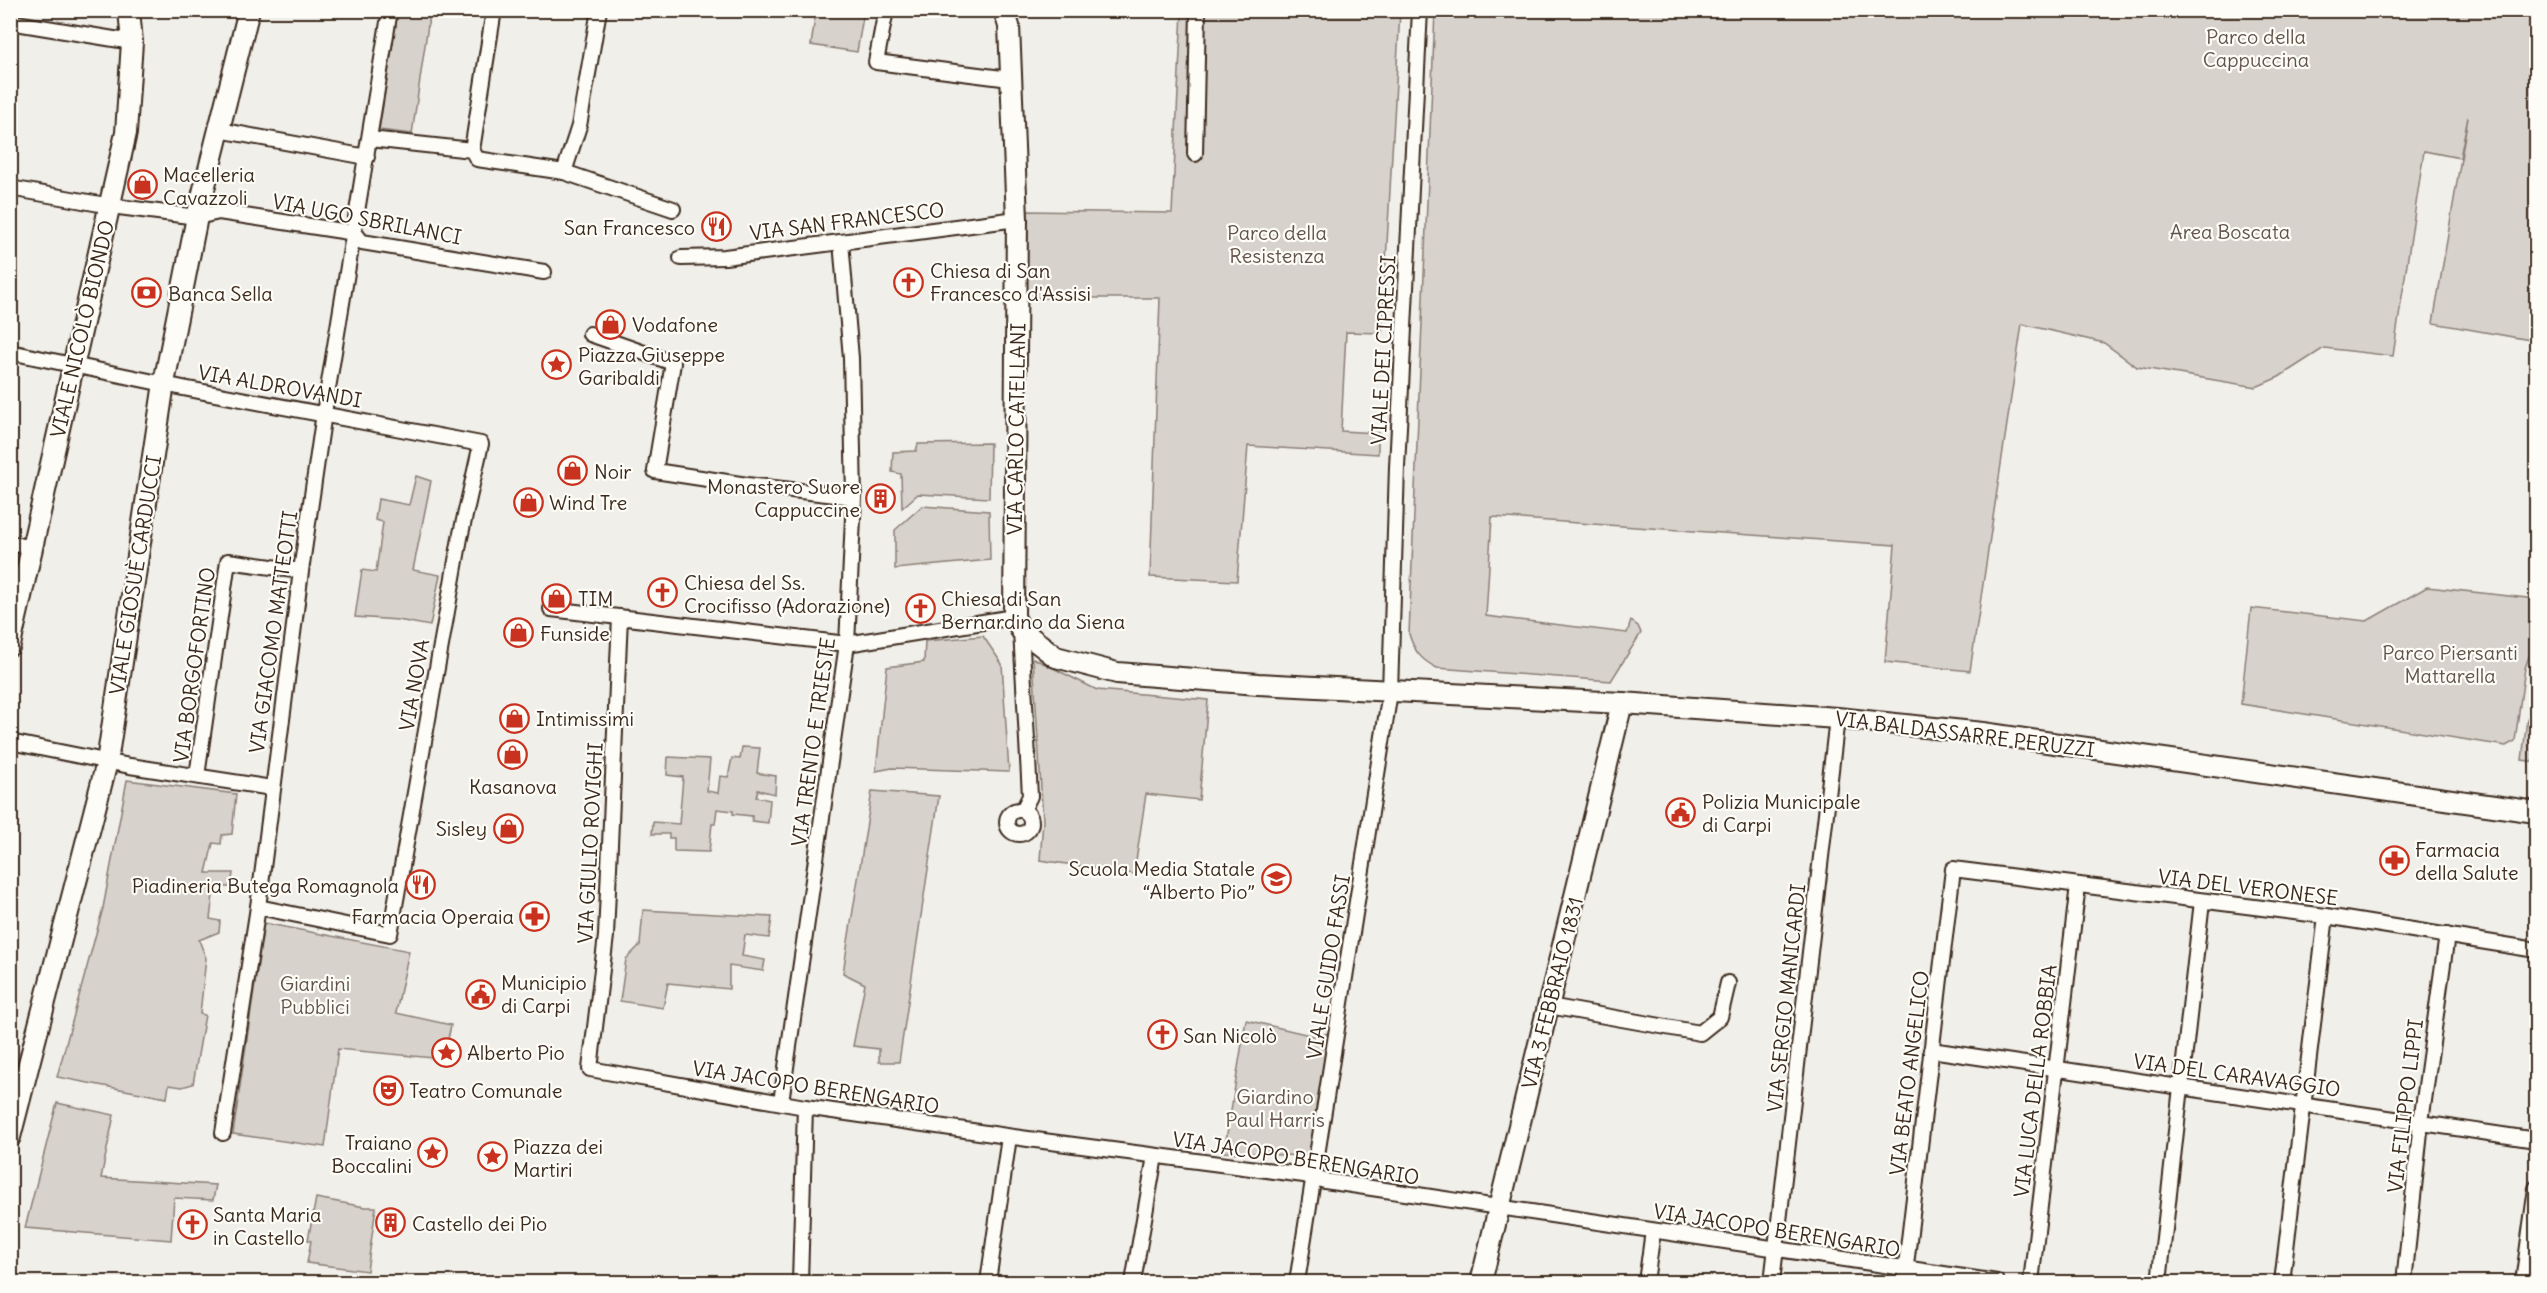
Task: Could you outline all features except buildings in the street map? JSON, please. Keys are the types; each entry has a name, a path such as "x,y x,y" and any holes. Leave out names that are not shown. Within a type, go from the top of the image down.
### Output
{"street":[{"name":"VIALE NICOLÒ BIONDO","path":"10,645 126,132 132,42 129,10"},
{"name":"VIALE GIOSUÈ CARDUCCI","path":"10,1137 16,1092 107,762 164,383 197,217 249,10"},
{"name":"VIA GIACOMO MATTEOTTI","path":"223,1133 258,907 300,572 390,10"},
{"path":"494,10 472,150 477,159 564,172 673,208"},
{"path":"564,172 579,126 599,10"},
{"path":"886,10 876,62 1010,79"},
{"name":"VIA CARLO CATELLANI","path":"1004,10 1009,26 1017,219 1017,624 1030,796 1023,810"},
{"path":"1196,154 1198,10"},
{"name":"VIALE DEI CIPRESSI","path":"1390,692 1397,460 1420,10"},
{"path":"10,22 132,42"},
{"path":"219,130 367,157"},
{"path":"370,139 472,150"},
{"name":"VIA UGO SBRILANCI","path":"10,188 111,206 197,217 219,212 355,233 362,242 544,272"},
{"name":"VIA SAN FRANCESCO","path":"681,258 725,257 1017,219"},
{"name":"VIA TRENTO E TRIESTE","path":"781,1102 847,644 854,497 851,358 841,242"},
{"path":"590,334 674,363 655,471 747,485 854,497"},
{"name":"VIA ALDROVANDI","path":"10,352 481,444"},
{"name":"VIA NOVA","path":"258,907 390,934 458,549 481,444"},
{"path":"10,543 32,548"},
{"name":"VIA BORGOFORTINO","path":"197,776 228,561 300,572"},
{"path":"551,609 847,644 1017,624 1056,657 1117,673 1390,692"},
{"name":"VIA GIULIO ROVIGHI","path":"590,1070 606,936 620,617"},
{"name":"VIA BALDASSARRE PERUZZI","path":"1390,692 1622,703 1837,718 1983,733 2536,812"},
{"name":"VIALE GUIDO FASSI","path":"1297,1282 1390,692"},
{"name":"VIA 3 FEBBRAIO 1831","path":"1480,1282 1622,703"},
{"name":"VIA SERGIO MANICARDI","path":"1772,1282 1837,718"},
{"path":"10,742 107,762 272,788"},
{"name":"VIA DEL VERONESE","path":"1953,869 2326,916 2536,950"},
{"name":"VIA BEATO ANGELICO","path":"1905,1276 1953,869"},
{"name":"VIA LUCA DELLA ROBBIA","path":"2031,1282 2078,885"},
{"path":"2159,1282 2202,901"},
{"path":"2282,1282 2326,916"},
{"name":"VIA FILIPPO LIPPI","path":"2404,1282 2421,1122 2447,935"},
{"path":"1549,1006 1700,1033 1720,1017 1728,983"},
{"name":"VIA DEL CARAVAGGIO","path":"1931,1050 2536,1140"},
{"name":"VIA JACOPO BERENGARIO","path":"590,1070 805,1107 1009,1137 1304,1175 1500,1208 1777,1250 1905,1276 1997,1282"},
{"path":"800,1282 805,1107"},
{"path":"988,1282 1009,1137"},
{"path":"1133,1282 1155,1156"},
{"path":"2523,1282 2536,1188"},
{"path":"1646,1282 1653,1231"}],"green space":[{"path":"398,11 430,11 412,134 379,130"},
{"path":"816,11 864,11 857,52 811,45"},
{"name":"Parco della Resistenza","path":"1182,11 1400,11 1382,333 1346,332 1341,431 1378,433 1378,454 1248,446 1237,581 1150,577 1160,298 1025,298 1025,211 1172,213"},
{"path":"1435,11 2536,11 2536,341 2433,323 2468,117 2460,158 2424,151 2393,356 2324,348 2279,377 2256,387 2137,367 2104,343 2022,324 1970,671 1885,662 1895,545 1492,517 1486,616 1627,633 1631,621 1638,626 1641,633 1611,681 1437,668 1419,654 1409,634"},
{"path":"990,443 989,498 918,494 902,508 901,474 892,472 893,452 916,451 918,444"},
{"path":"416,476 431,481 413,570 440,575 430,626 398,620 355,617 362,570 376,572 383,522 375,520 378,499 409,505"},
{"path":"922,506 989,511 990,560 895,569 895,530"},
{"name":"Parco Piersanti Mattarella","path":"2427,587 2536,599 2536,637 2525,668 2515,741 2506,746 2241,704 2251,608 2367,621"},
{"path":"983,636 1002,664 1009,772 892,768 876,771 887,667 924,662 925,641"},
{"path":"1033,658 1097,690 1208,700 1199,800 1146,794 1134,874 1040,860 1043,821"},
{"path":"2527,719 2536,735 2536,762 2522,760"},
{"path":"742,747 760,748 757,773 776,776 775,794 758,790 756,797 770,800 768,823 752,821 752,816 717,809 715,824 712,824 709,852 674,851 674,838 669,838 669,834 652,834 653,822 679,824 683,777 667,775 668,757 710,759 707,791 718,793 720,776 728,777 732,758 740,759"},
{"path":"127,780 236,794 232,834 222,835 221,844 213,843 206,873 233,873 231,887 214,887 210,919 220,921 219,932 199,940 206,958 200,1014 205,1015 193,1084 182,1087 169,1085 167,1098 57,1077 103,908"},
{"path":"872,791 939,796 899,1062 879,1062 879,1049 853,1046 865,984 843,973"},
{"path":"643,910 772,917 769,938 745,935 742,956 765,960 763,971 729,966 729,989 668,983 663,1008 620,1001 626,959 640,945"},
{"name":"Giardini Pubblici","path":"264,923 409,951 396,1013 451,1025 444,1059 338,1049 325,1147 233,1134"},
{"name":"Giardino Paul Harris","path":"1246,1020 1318,1037 1330,1032 1311,1148 1309,1153 1303,1156 1224,1152"},
{"path":"57,1103 114,1115 101,1178 216,1185 213,1200 174,1198 171,1240 25,1228"},
{"path":"316,1198 376,1207 367,1271 307,1263 311,1241 308,1240"}],"place":[{"name":"Macelleria Cavazzoli","path":"142,185"},
{"name":"San Francesco","path":"716,227"},
{"name":"Chiesa di San Francesco d'Assisi","path":"909,282"},
{"name":"Banca Sella","path":"147,293"},
{"name":"Vodafone","path":"611,324"},
{"name":"Piazza Giuseppe Garibaldi","path":"557,365"},
{"name":"Noir","path":"573,471"},
{"name":"Monastero Suore Cappuccine","path":"881,498"},
{"name":"Wind Tre","path":"528,502"},
{"name":"Chiesa del Ss. Crocifisso (Adorazione)","path":"663,593"},
{"name":"TIM","path":"557,598"},
{"name":"Chiesa di San Bernardino da Siena","path":"920,609"},
{"name":"Funside","path":"519,633"},
{"name":"Intimissimi","path":"515,718"},
{"name":"Kasanova","path":"513,755"},
{"name":"Polizia Municipale di Carpi","path":"1681,812"},
{"name":"Sisley","path":"508,828"},
{"name":"Farmacia della Salute","path":"2394,860"},
{"name":"Scuola Media Statale “Alberto Pio”","path":"1276,879"},
{"name":"Piadineria Butega Romagnola","path":"420,885"},
{"name":"Farmacia Operaia","path":"535,916"},
{"name":"Municipio di Carpi","path":"480,994"},
{"name":"San Nicolò","path":"1162,1035"},
{"name":"Alberto Pio","path":"446,1052"},
{"name":"Teatro Comunale","path":"388,1090"},
{"name":"Traiano Boccalini","path":"433,1153"},
{"name":"Piazza dei Martiri","path":"492,1157"},
{"name":"Castello dei Pio","path":"391,1223"},
{"name":"Santa Maria in Castello","path":"192,1225"}],"park label":[{"name":"Parco della Cappuccina","path":"2256,48"},
{"name":"Area Boscata","path":"2230,231"}]}
